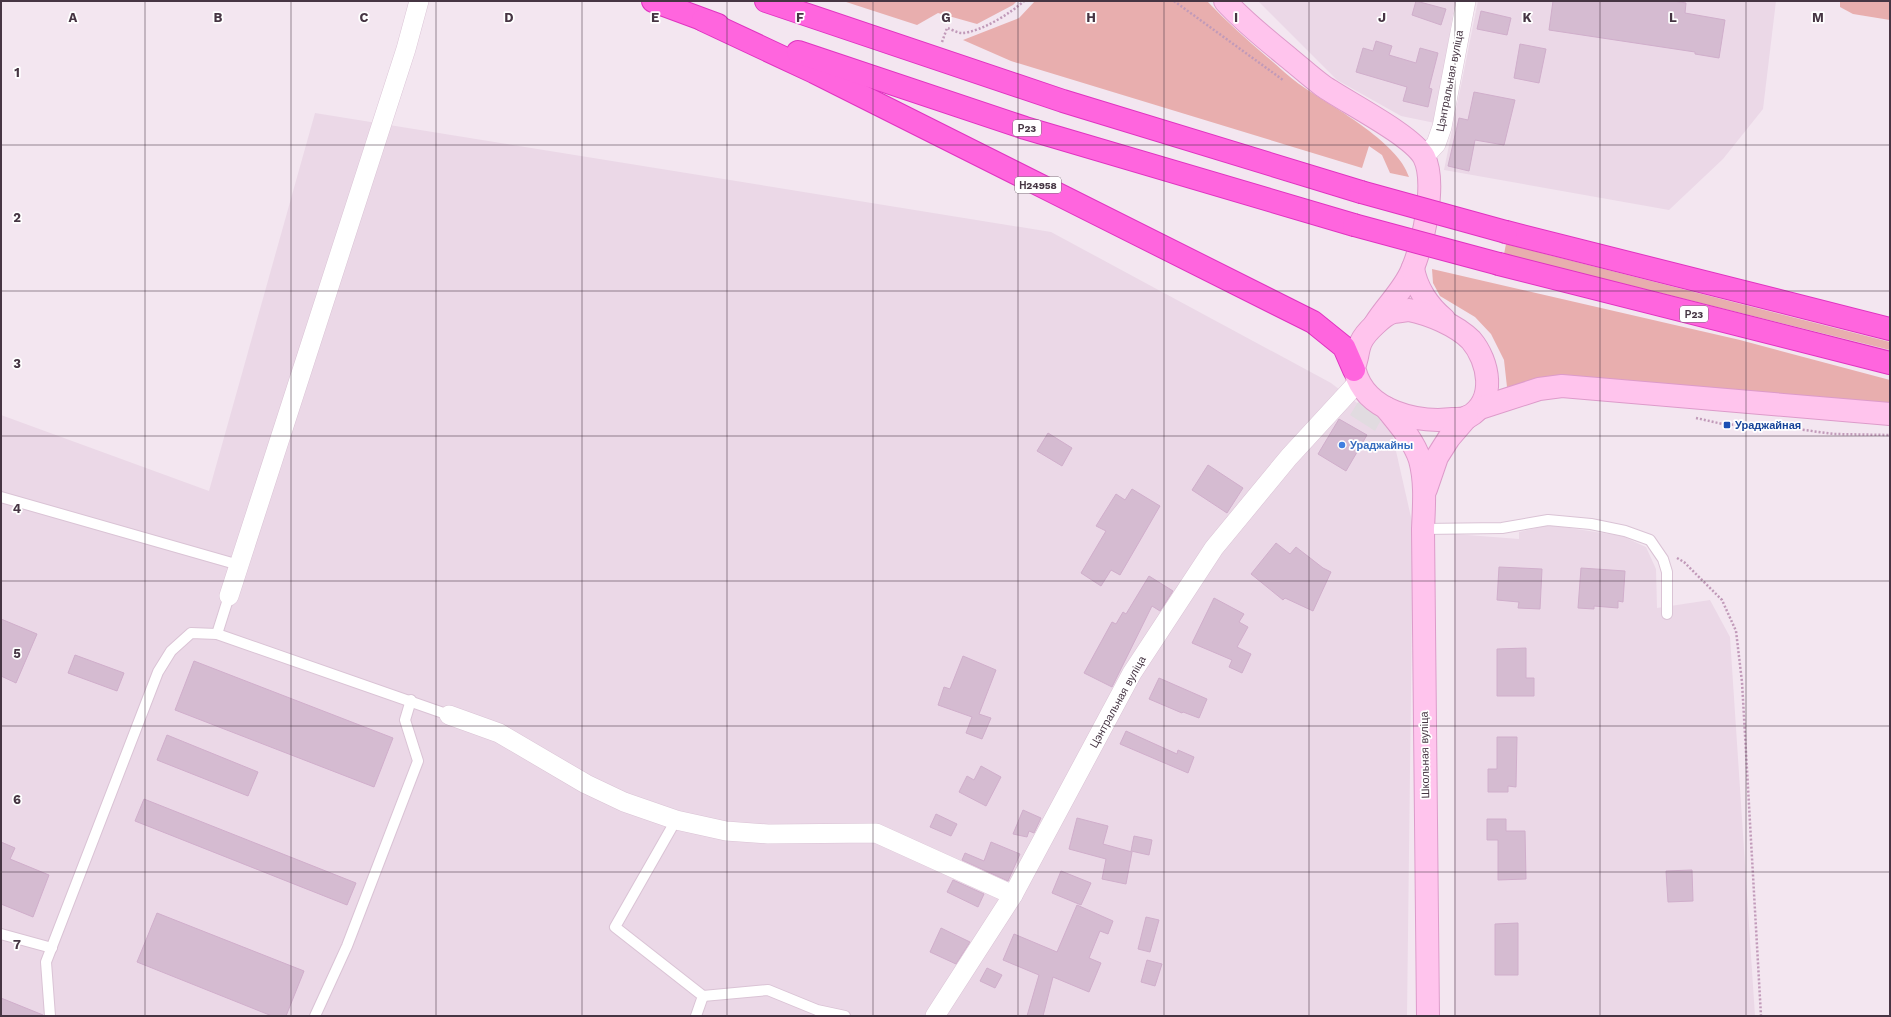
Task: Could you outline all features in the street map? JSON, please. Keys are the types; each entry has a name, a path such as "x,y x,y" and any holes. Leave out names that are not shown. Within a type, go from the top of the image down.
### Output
{"highway":[{"name":"Р23","path":"653,1 704,20 1025,128 1354,225 1499,264 1890,364"},
{"path":"777,3 936,59 1063,101 1361,192 1506,232 1890,329"},
{"name":"Н24958","path":"704,20 814,72 1313,322 1344,347 1357,376"}],"street":[{"path":"229,596 406,49 419,1"},
{"name":"Н24958","path":"1225,1 1268,41 1323,86 1390,128 1411,143 1424,157 1430,182 1430,204 1413,268 1398,293 1384,309 1375,324 1360,342 1357,376 1372,398 1386,408 1404,415 1438,421 1474,413 1538,388 1562,386 1881,413"},
{"name":"Цэнтральная вуліца","path":"1424,157 1436,144 1442,127 1466,1"},
{"name":"Н24958","path":"1413,268 1414,276 1422,293 1436,312 1470,340 1479,352 1486,367 1487,385 1485,396 1474,413 1449,438 1437,457 1425,494"},
{"name":"Н24958","path":"1375,324 1392,312 1409,310 1420,312 1454,328"},
{"name":"Цэнтральная вуліца","path":"935,1016 1013,895 1136,667 1214,548 1289,457 1333,409 1357,376"},
{"name":"Н24958","path":"1386,408 1408,436 1420,460 1425,494"},
{"name":"Школьная вуліца","path":"1425,494 1423,528 1428,1016"},
{"path":"449,715 499,733 544,761 624,802 676,820 733,832 768,834 876,833 1013,895"}],"lane":[{"path":"1,497 239,565"},
{"path":"1423,528 1502,528 1548,520 1591,524 1650,540 1663,559 1667,572 1667,614"},
{"path":"217,634 229,596"},
{"path":"50,1016 46,962 158,672 170,651 191,633 217,634 411,700 449,715"},
{"path":"315,1016 347,946 418,761 405,720 411,700"},
{"path":"676,820 615,927 703,996 768,990 817,1010 845,1016"},
{"path":"1,934 52,948"},
{"path":"696,1016 703,996"}],"path":[{"path":"936,59 947,28 961,33 976,29 997,20 1017,8 1024,1"},
{"path":"1174,1 1285,82"},
{"path":"1650,540 1684,562 1722,600 1736,631 1742,682 1761,1016"}],"shaded area":[{"path":"843,1 1017,1 1013,5 977,24 938,13 917,25"},
{"path":"1035,1 1207,1 1244,37 1295,81 1362,125 1392,150 1409,177 1390,173 1382,155 1369,146 1362,168 1011,61 963,40 1019,18"},
{"path":"1258,1 1455,1 1435,123 1401,116 1337,80"},
{"path":"1478,1 1776,1 1763,109 1723,159 1669,210 1444,170"},
{"path":"1840,1 1890,1 1890,20 1853,14 1840,7"},
{"path":"315,113 1051,232 1331,383 1391,429 1413,526 1407,1016 1,1016 1,415 209,491"},
{"path":"1506,244 1890,342 1890,350 1504,254"},
{"path":"1432,269 1740,340 1890,380 1890,403 1599,379 1547,377 1507,387 1504,360 1491,334 1475,317 1440,296 1433,283"},
{"path":"1358,402 1382,418 1375,431 1350,415"},
{"path":"1550,525 1622,536 1646,547 1656,569 1657,608 1710,600 1730,637 1755,1016 1454,1016 1454,534 1519,539 1519,532"}],"building":[{"path":"1416,1 1446,9 1441,25 1412,15"},
{"path":"1553,1 1674,1 1686,3 1685,13 1725,20 1719,58 1695,54 1695,52 1549,30"},
{"path":"1481,11 1511,18 1507,35 1477,29"},
{"path":"1376,41 1392,46 1389,55 1416,63 1420,48 1438,53 1429,88 1432,89 1428,107 1403,101 1407,87 1356,72 1363,48 1373,51"},
{"path":"1520,44 1546,49 1539,83 1514,78"},
{"path":"1474,92 1515,100 1504,145 1475,140 1469,171 1448,166 1459,118 1468,120"},
{"name":"Ураджайны","path":"1339,419 1367,435 1346,471 1318,454"},
{"path":"1048,433 1072,448 1062,466 1037,451"},
{"path":"1208,465 1243,488 1227,513 1192,490"},
{"path":"1132,489 1160,506 1120,575 1111,570 1101,586 1081,573 1106,531 1096,526 1116,494 1125,500"},
{"path":"1276,543 1290,554 1296,547 1323,568 1331,572 1313,611 1285,598 1283,600 1251,574"},
{"path":"1499,567 1542,569 1540,609 1518,608 1519,602 1497,600"},
{"path":"1581,568 1625,571 1623,602 1618,601 1618,608 1594,606 1594,609 1578,608"},
{"path":"1149,576 1173,591 1160,611 1152,606 1112,687 1084,673 1112,622 1116,624 1123,612 1126,614"},
{"path":"1214,598 1244,614 1239,622 1248,627 1237,647 1251,654 1242,673 1229,667 1232,660 1192,643"},
{"path":"1,619 37,634 16,683 1,676"},
{"path":"1526,648 1526,678 1534,678 1534,696 1497,696 1497,649"},
{"path":"75,655 124,673 117,691 68,673"},
{"path":"963,656 996,670 979,714 991,718 982,739 966,733 972,717 938,705 944,687 950,689"},
{"path":"194,661 393,738 374,787 175,710"},
{"path":"1159,678 1207,699 1199,718 1183,712 1182,713 1149,699"},
{"path":"1126,731 1177,754 1178,750 1194,757 1188,773 1120,744"},
{"path":"167,735 258,772 248,796 157,760"},
{"path":"1497,737 1517,737 1516,787 1508,786 1508,792 1488,792 1488,769 1497,769"},
{"path":"981,766 1001,777 986,806 959,792 967,776 974,780"},
{"path":"144,799 356,883 347,905 135,821"},
{"path":"1023,810 1041,818 1034,833 1029,831 1027,837 1013,834"},
{"path":"936,814 957,824 951,836 930,827"},
{"path":"1077,818 1108,826 1103,844 1132,852 1126,884 1102,879 1106,859 1069,849"},
{"path":"1487,819 1506,819 1506,831 1525,831 1526,879 1498,880 1498,840 1487,840"},
{"path":"1134,836 1152,840 1149,855 1131,851"},
{"path":"1,842 15,848 10,859 49,875 33,917 1,904"},
{"path":"991,842 1020,854 1008,881 962,860 965,853 984,861"},
{"path":"1692,870 1693,901 1668,902 1666,871"},
{"path":"1061,871 1091,883 1081,905 1052,893"},
{"path":"953,880 984,894 978,907 947,892"},
{"path":"1077,905 1113,921 1108,934 1100,931 1089,958 1101,963 1089,992 1053,977 1043,1016 1027,1016 1039,975 1003,960 1014,934 1057,952"},
{"path":"157,913 304,971 286,1016 272,1016 137,962"},
{"path":"1146,917 1159,920 1150,952 1138,949"},
{"path":"1518,923 1518,975 1495,975 1495,924"},
{"path":"941,928 970,942 956,964 930,952"},
{"path":"1147,960 1162,964 1155,986 1141,982"},
{"path":"987,968 1002,975 995,988 980,981"},
{"path":"1,998 43,1015 43,1016 1,1016"}],"place":[{"name":"Ураджайная","path":"1727,425"},
{"name":"Ураджайны","path":"1342,445"}]}
